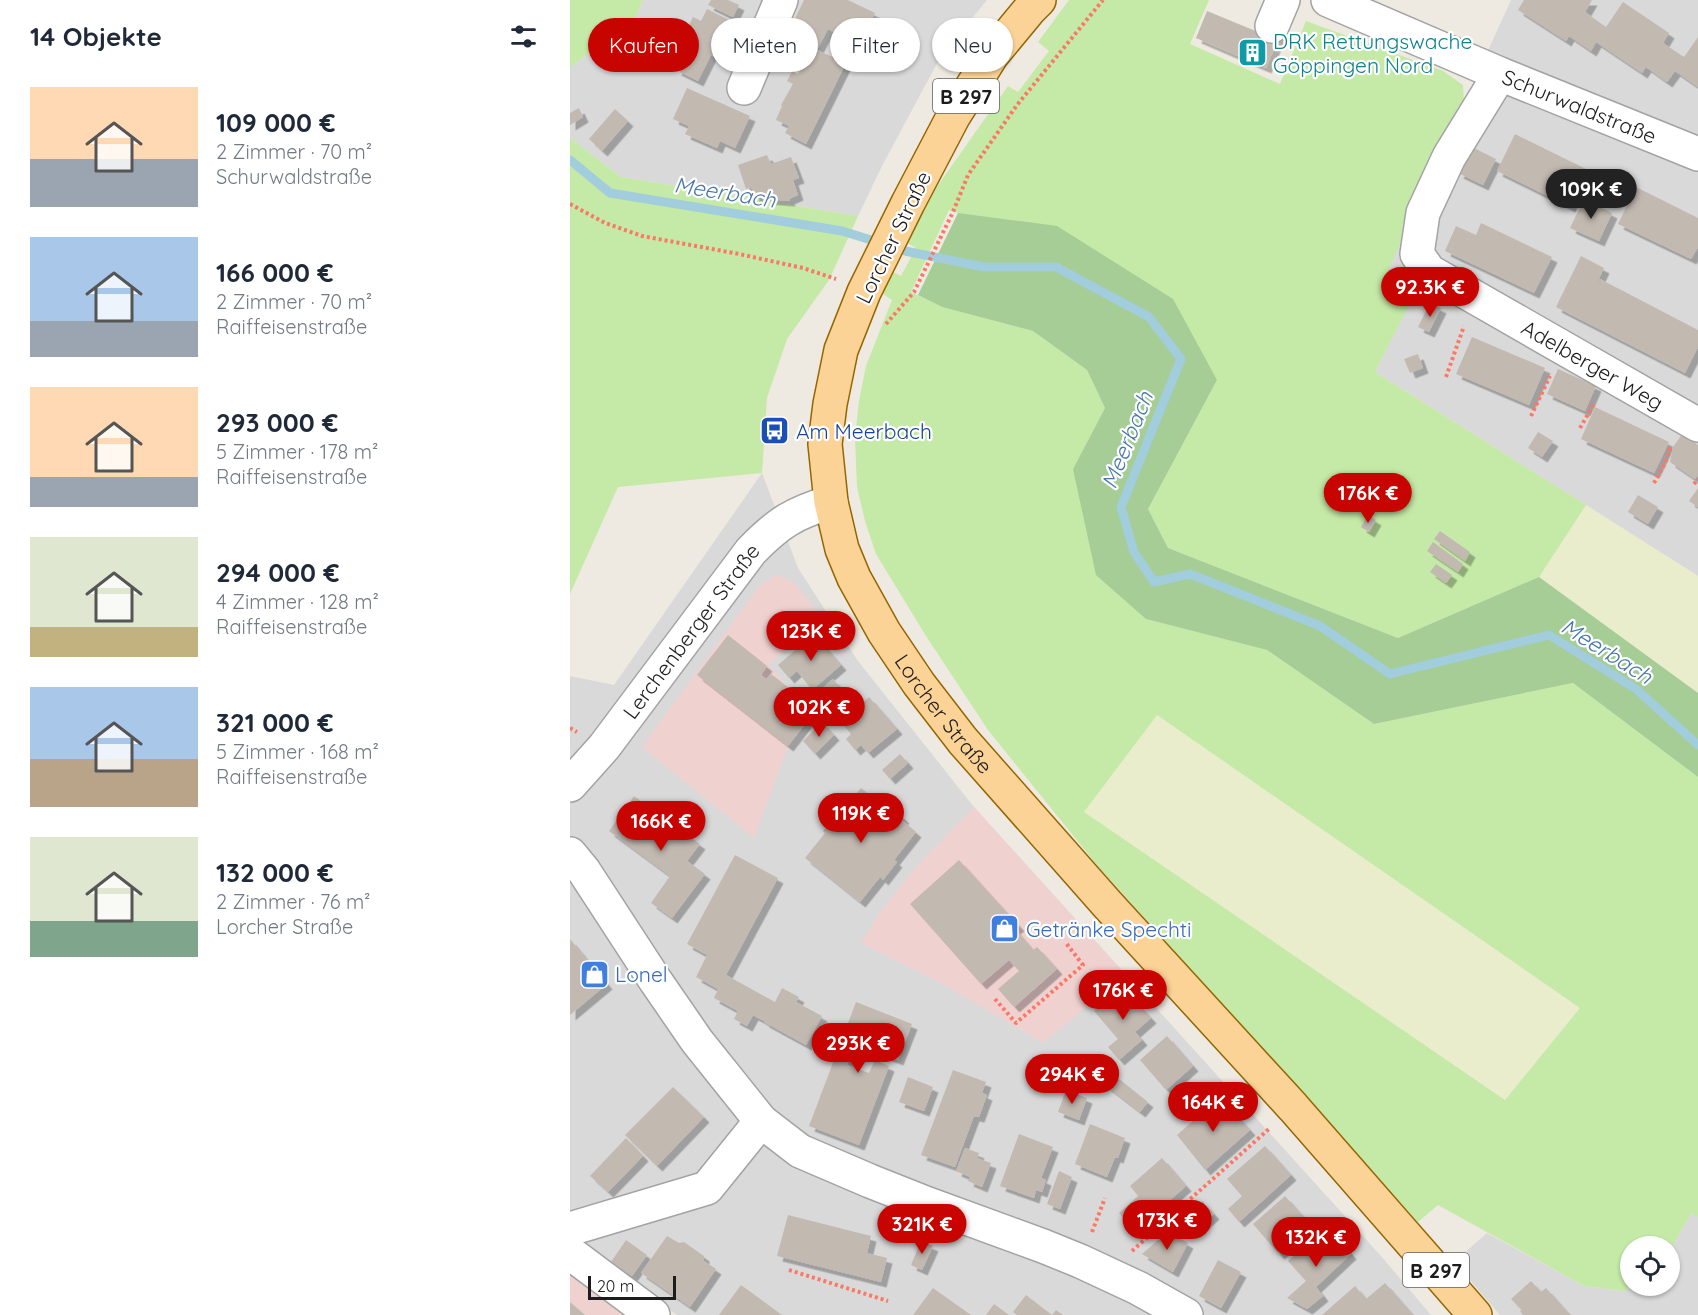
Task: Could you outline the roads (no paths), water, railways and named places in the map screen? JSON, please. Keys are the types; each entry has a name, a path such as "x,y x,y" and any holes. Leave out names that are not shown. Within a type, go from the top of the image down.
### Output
{"main road":[{"name":"Lorcher Straße","path":"1039,0 992,55 953,117 864,292 841,350 825,444 831,502 842,549 854,578 884,632 919,684 963,741 1085,879 1293,1107 1475,1315"}],"street":[{"path":"744,88 782,0"},
{"name":"Schurwaldstraße","path":"1328,0 1500,74 1698,154"},
{"name":"Adelberger Weg","path":"1500,74 1449,157 1423,213 1418,254 1429,271 1692,422"},
{"name":"Lerchenberger Straße","path":"570,785 604,747 751,551 780,524 805,510 831,502"},
{"path":"570,854 584,871 697,1041 761,1121 800,1151 928,1204 1043,1246 1107,1273 1186,1315"},
{"path":"570,1229 707,1188 761,1121"},
{"path":"570,1253 653,1315"}],"waterway":[{"name":"Meerbach","path":"570,160 610,193 842,231 881,243"},
{"name":"Meerbach","path":"894,247 984,267 1056,267 1149,317 1181,359 1121,507 1134,552 1154,582 1190,574 1320,626 1390,674 1549,635 1636,689 1698,745"}],"place":[{"name":"DRK Rettungswache Göppingen Nord","path":"1252,53"},
{"name":"Am Meerbach","path":"775,431"},
{"name":"Getränke Spechti","path":"1005,929"},
{"name":"Lonel","path":"594,974"}]}
